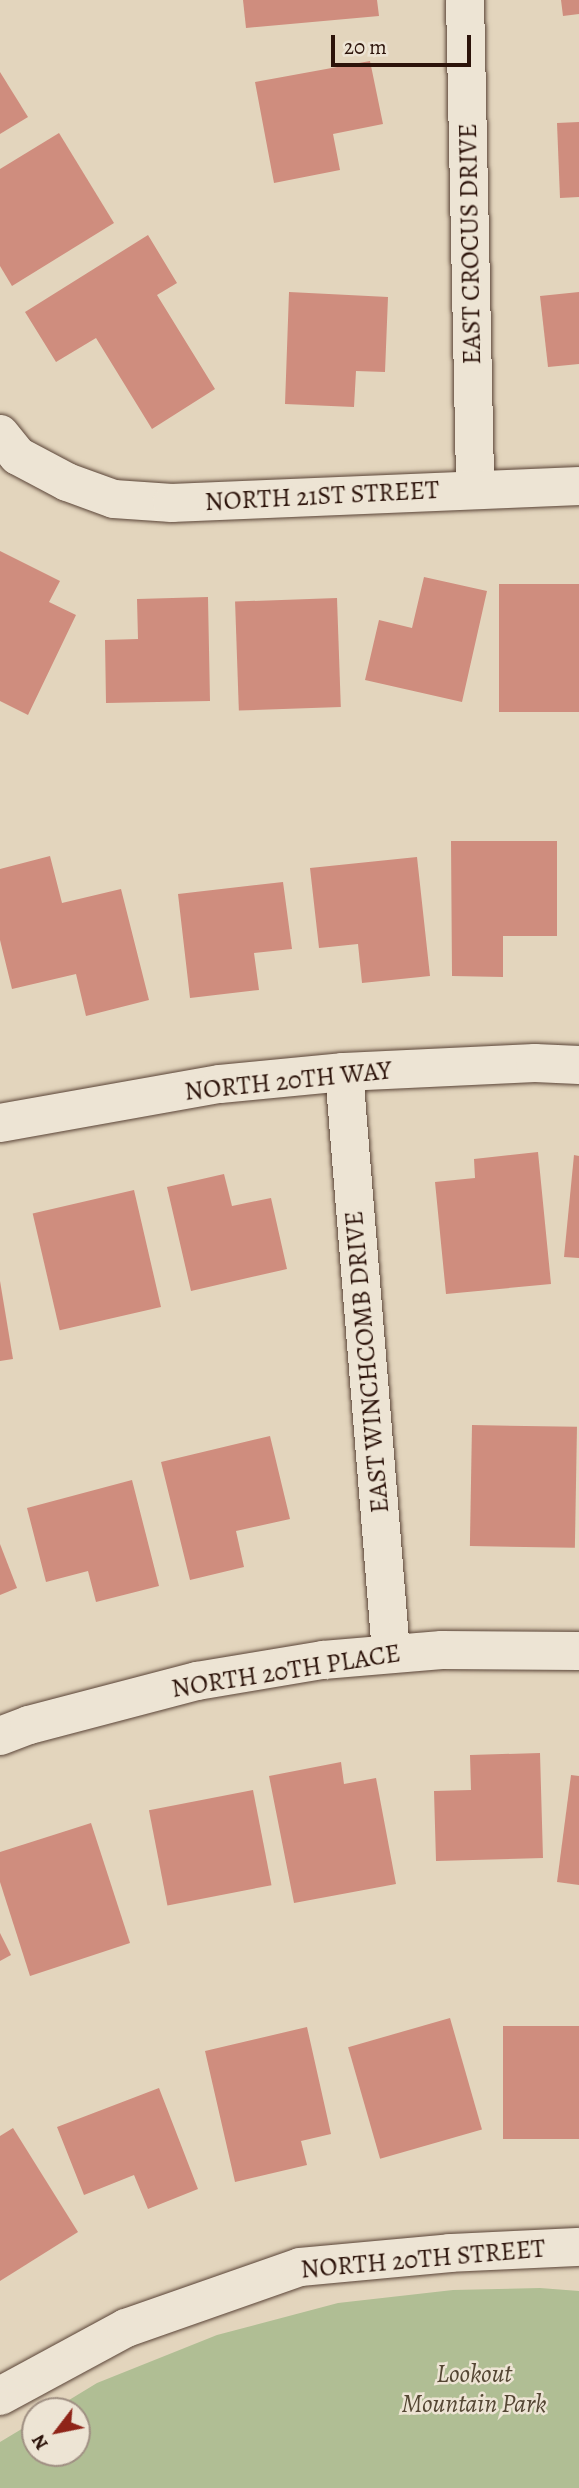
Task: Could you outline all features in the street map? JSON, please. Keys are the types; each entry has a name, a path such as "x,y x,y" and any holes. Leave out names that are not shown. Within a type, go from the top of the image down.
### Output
{"street":[{"name":"EAST CROCUS DRIVE","path":"465,0 475,489"},
{"name":"NORTH 21ST STREET","path":"0,434 18,456 67,482 114,499 172,503 579,486"},
{"name":"NORTH 20TH WAY","path":"0,1123 220,1084 344,1072 535,1063 579,1065"},
{"name":"EAST WINCHCOMB DRIVE","path":"344,1072 391,1653"},
{"name":"NORTH 20TH PLACE","path":"0,1736 29,1725 197,1681 391,1653 579,1651"},
{"name":"NORTH 20TH STREET","path":"0,2396 126,2328 300,2267 450,2253 579,2246"}],"green space":[{"name":"Lookout Mountain Park","path":"540,2288 579,2291 579,2488 0,2488 0,2442 21,2429 21,2467 91,2467 91,2397 74,2397 97,2383 217,2335 338,2303 453,2290"}],"building":[{"path":"243,0 377,0 379,16 246,28"},
{"path":"561,0 579,0 579,14 563,16"},
{"path":"370,61 383,124 333,134 340,170 274,183 255,82"},
{"path":"0,72 28,117 0,134"},
{"path":"579,122 579,197 560,198 557,123"},
{"path":"59,133 114,223 12,286 0,266 0,169"},
{"path":"148,235 177,283 157,295 215,389 152,429 96,338 56,362 25,312"},
{"path":"289,292 388,297 385,372 356,371 354,407 285,404"},
{"path":"579,292 579,364 548,367 540,296"},
{"path":"0,551 60,581 49,602 76,615 28,715 0,701"},
{"path":"424,577 487,591 462,702 365,680 379,620 412,628"},
{"path":"499,584 579,584 579,712 499,712"},
{"path":"208,597 210,701 106,703 105,640 138,639 137,599"},
{"path":"337,598 341,707 239,710 235,602"},
{"path":"451,841 557,841 557,936 503,936 503,977 452,976"},
{"path":"50,856 62,903 121,889 149,1000 86,1016 76,974 12,989 0,940 0,869"},
{"path":"417,857 430,976 362,983 358,944 319,948 310,868"},
{"path":"283,882 292,949 254,953 259,990 190,998 178,894"},
{"path":"538,1152 551,1284 446,1294 435,1182 475,1178 474,1159"},
{"path":"574,1155 579,1156 579,1258 564,1257"},
{"path":"224,1174 232,1206 271,1198 287,1269 191,1291 167,1187"},
{"path":"134,1190 161,1307 60,1330 33,1213"},
{"path":"0,1281 13,1359 0,1361"},
{"path":"472,1425 577,1427 575,1548 470,1546"},
{"path":"270,1436 290,1519 236,1531 244,1567 190,1580 161,1462"},
{"path":"132,1480 159,1586 96,1602 88,1571 46,1582 27,1508"},
{"path":"0,1544 17,1588 0,1595"},
{"path":"540,1753 543,1858 436,1861 434,1791 471,1790 470,1755"},
{"path":"341,1762 344,1784 376,1778 396,1884 294,1903 269,1776"},
{"path":"571,1775 579,1776 579,1885 557,1882"},
{"path":"253,1790 272,1885 167,1905 149,1810"},
{"path":"91,1823 130,1943 30,1976 0,1882 0,1852"},
{"path":"0,1933 11,1955 0,1961"},
{"path":"450,2018 482,2130 380,2159 348,2047"},
{"path":"503,2026 579,2026 579,2139 503,2139"},
{"path":"307,2027 331,2134 301,2141 307,2165 235,2182 205,2051"},
{"path":"159,2088 198,2189 148,2209 134,2175 84,2195 57,2127"},
{"path":"13,2128 78,2232 0,2281 0,2136"}]}
